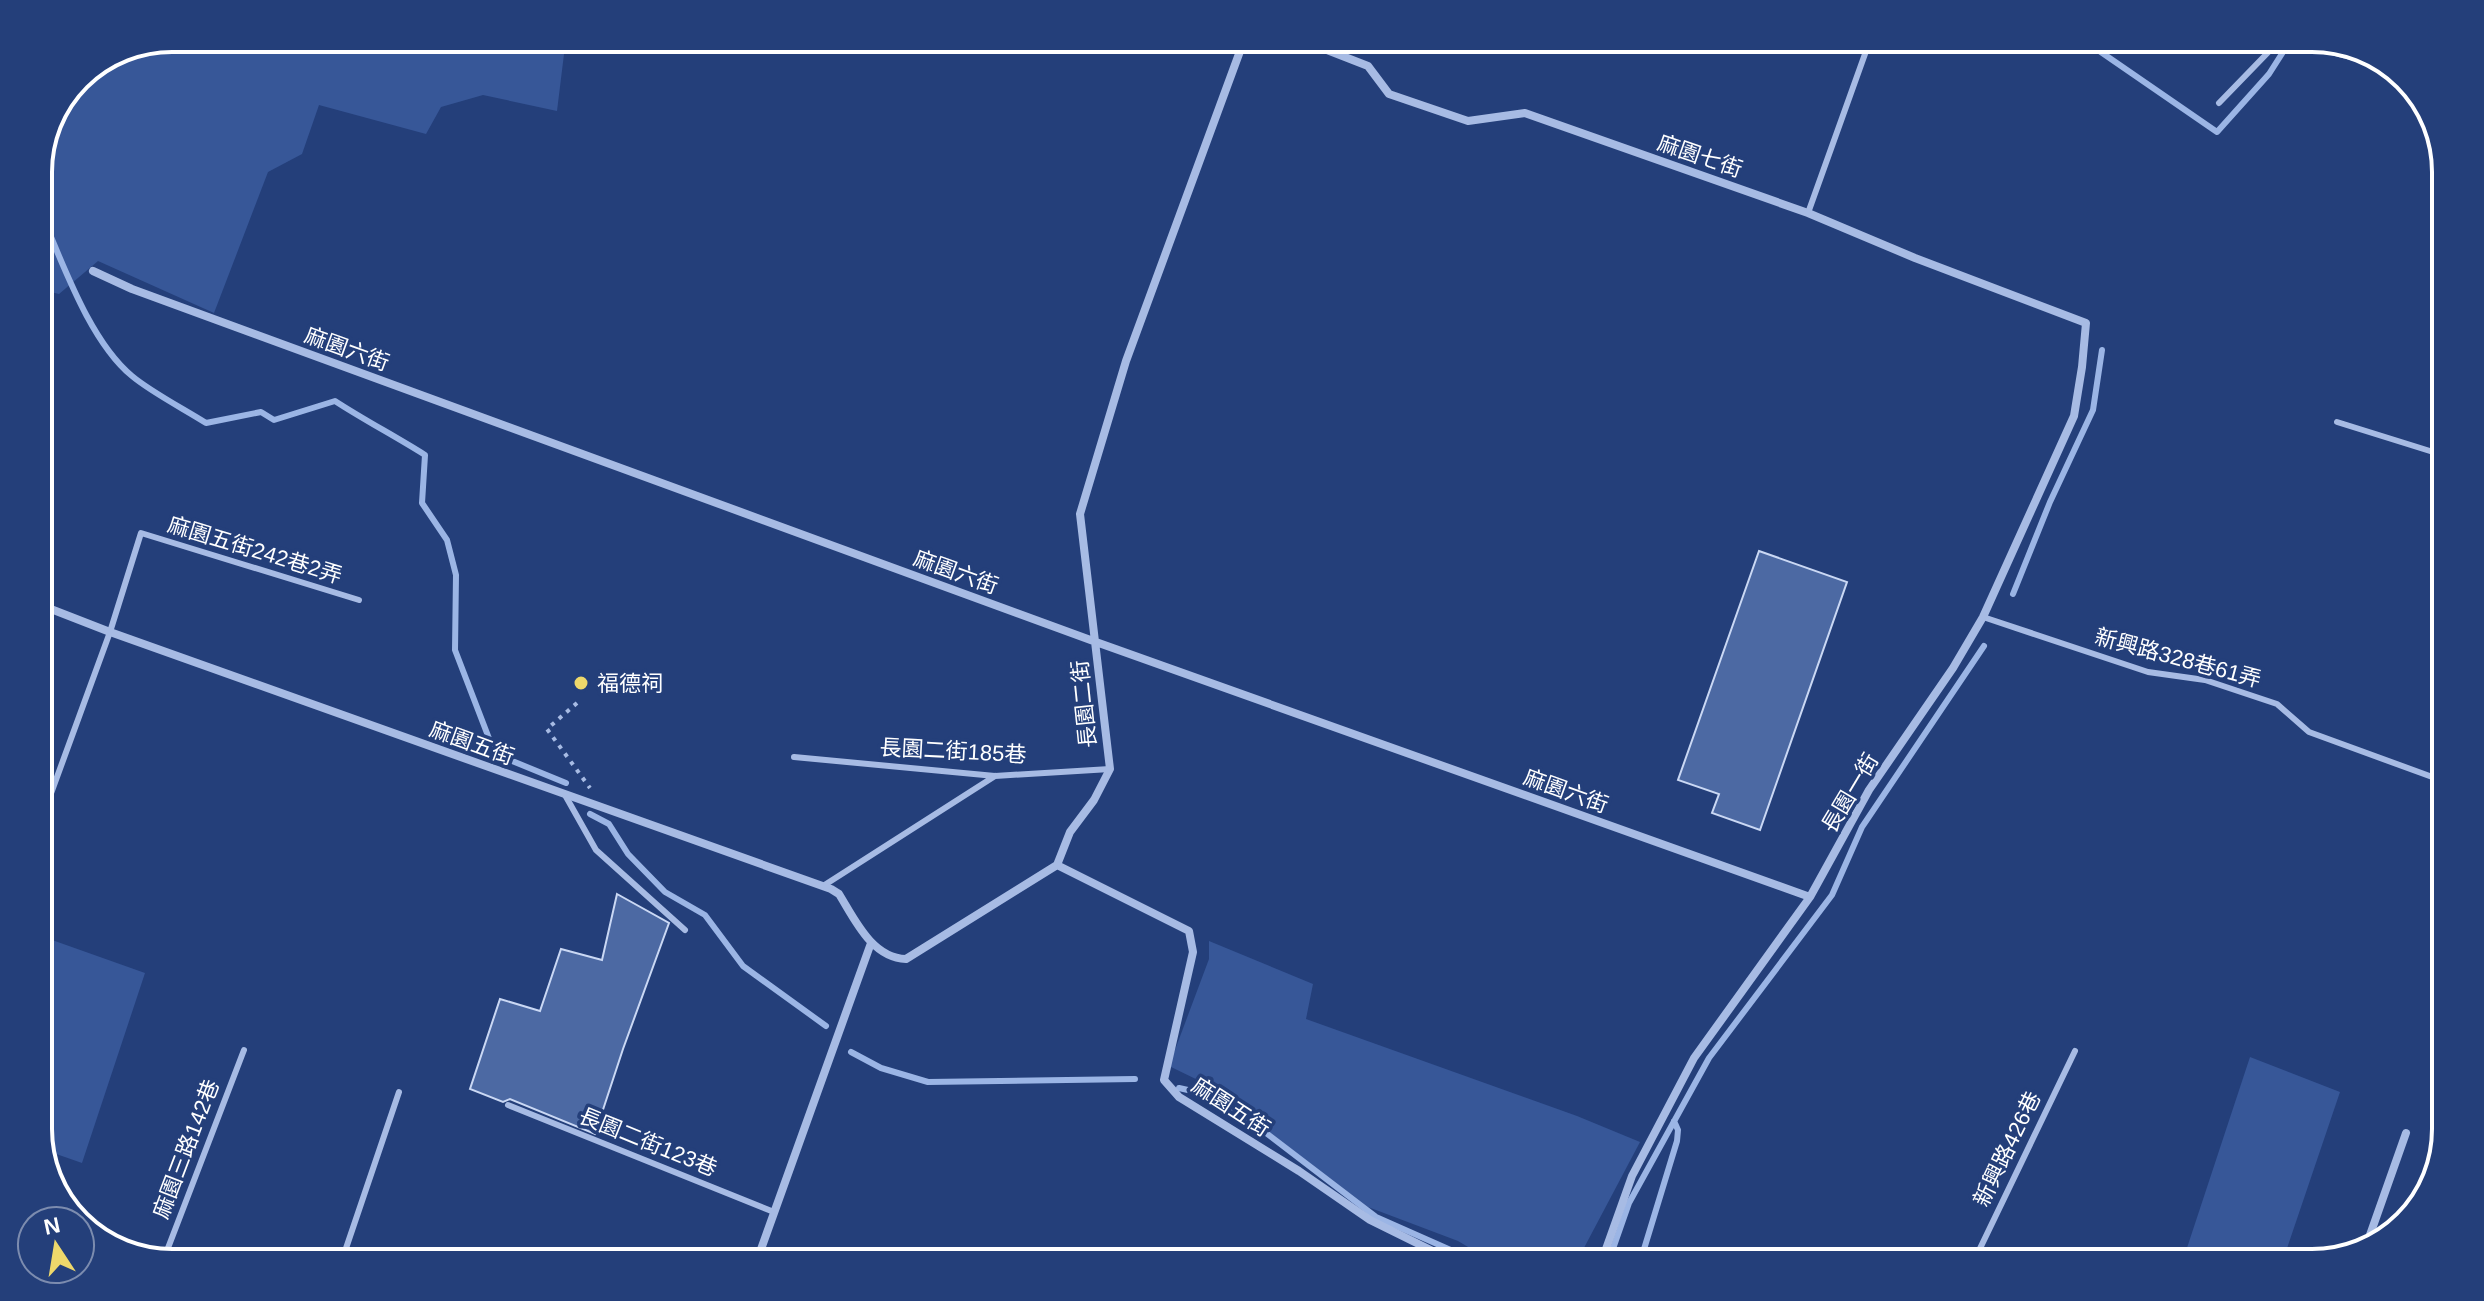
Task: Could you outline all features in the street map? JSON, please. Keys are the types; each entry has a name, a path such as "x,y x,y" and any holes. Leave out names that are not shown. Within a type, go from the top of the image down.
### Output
{"street":[{"name":"長園二街","path":"1057,865 1070,832 1094,800 1110,769 1080,514 1126,361 1240,52"},
{"name":"麻園七街","path":"1332,52 1368,66 1389,94 1468,121 1525,113 1808,213 1915,258 2086,323"},
{"name":"麻園六街","path":"93,271 132,289 1096,642 1810,897"},
{"name":"長園一街","path":"1606,1249 1632,1176 1694,1058 1810,897 1869,790 1953,668 1983,617 2074,416 2086,323"},
{"name":"麻園五街","path":"52,609 823,886 839,894 871,943"},
{"name":"麻園五街","path":"1057,865 1189,931 1193,952 1164,1080 1179,1097 1299,1171 1370,1220 1429,1249"},
{"path":"761,1249 871,943 896,959 906,959 1057,865"},
{"path":"2370,1234 2406,1133"}],"lane":[{"path":"1808,213 1866,52"},
{"path":"2219,103 2268,52"},
{"path":"2337,422 2432,452"},
{"name":"麻園五街242巷2弄","path":"110,632 141,533 359,600"},
{"name":"新興路328巷61弄","path":"1983,617 2148,672 2205,680 2277,704 2309,732 2432,777"},
{"path":"52,791 110,632"},
{"name":"長園二街185巷","path":"794,757 995,776 1110,769"},
{"path":"823,886 995,776"},
{"path":"565,795 596,850 685,930"},
{"name":"麻園三路142巷","path":"168,1249 244,1050"},
{"name":"新興路426巷","path":"1980,1249 2075,1051"},
{"path":"346,1249 399,1092"},
{"name":"長園二街123巷","path":"508,1105 774,1212"}],"path":[{"path":"577,703 547,729 605,810"}],"shaded area":[{"path":"172,52 564,52 557,111 483,95 441,107 426,134 319,105 302,154 268,172 214,313 98,261 59,294 52,292 52,164 56,141 64,119 77,99 112,68 133,58"},
{"path":"52,940 145,973 82,1163 54,1153"},
{"path":"1209,941 1313,984 1306,1019 1577,1116 1640,1142 1583,1249 1471,1249 1368,1207 1204,1083 1169,1066 1209,959"},
{"path":"2250,1057 2340,1092 2287,1249 2187,1249"}],"building":[{"path":"1759,551 1847,582 1760,830 1712,813 1719,794 1678,780"},
{"path":"617,894 669,923 595,1134 510,1099 503,1102 470,1089 500,999 540,1011 561,949 602,960"}],"waterway":[{"path":"2101,52 2217,132 2269,74 2283,52"},
{"path":"52,239 92,326 118,362 148,388 206,423 261,412 274,420 335,401 425,455 422,503 447,540 456,575 455,650 495,754 566,783"},
{"path":"2013,594 2050,502 2093,410 2102,350"},
{"path":"1613,1249 1629,1203 1709,1058 1832,895 1862,827 1984,646"},
{"path":"590,814 609,824 628,854 665,892 705,915 743,966 826,1026"},
{"path":"851,1052 881,1068 928,1082 1135,1079"},
{"path":"1179,1088 1219,1097 1376,1217 1448,1249"},
{"path":"1644,1249 1677,1141 1678,1130 1674,1121"}],"place":[{"name":"福德祠","path":"581,683"}]}
